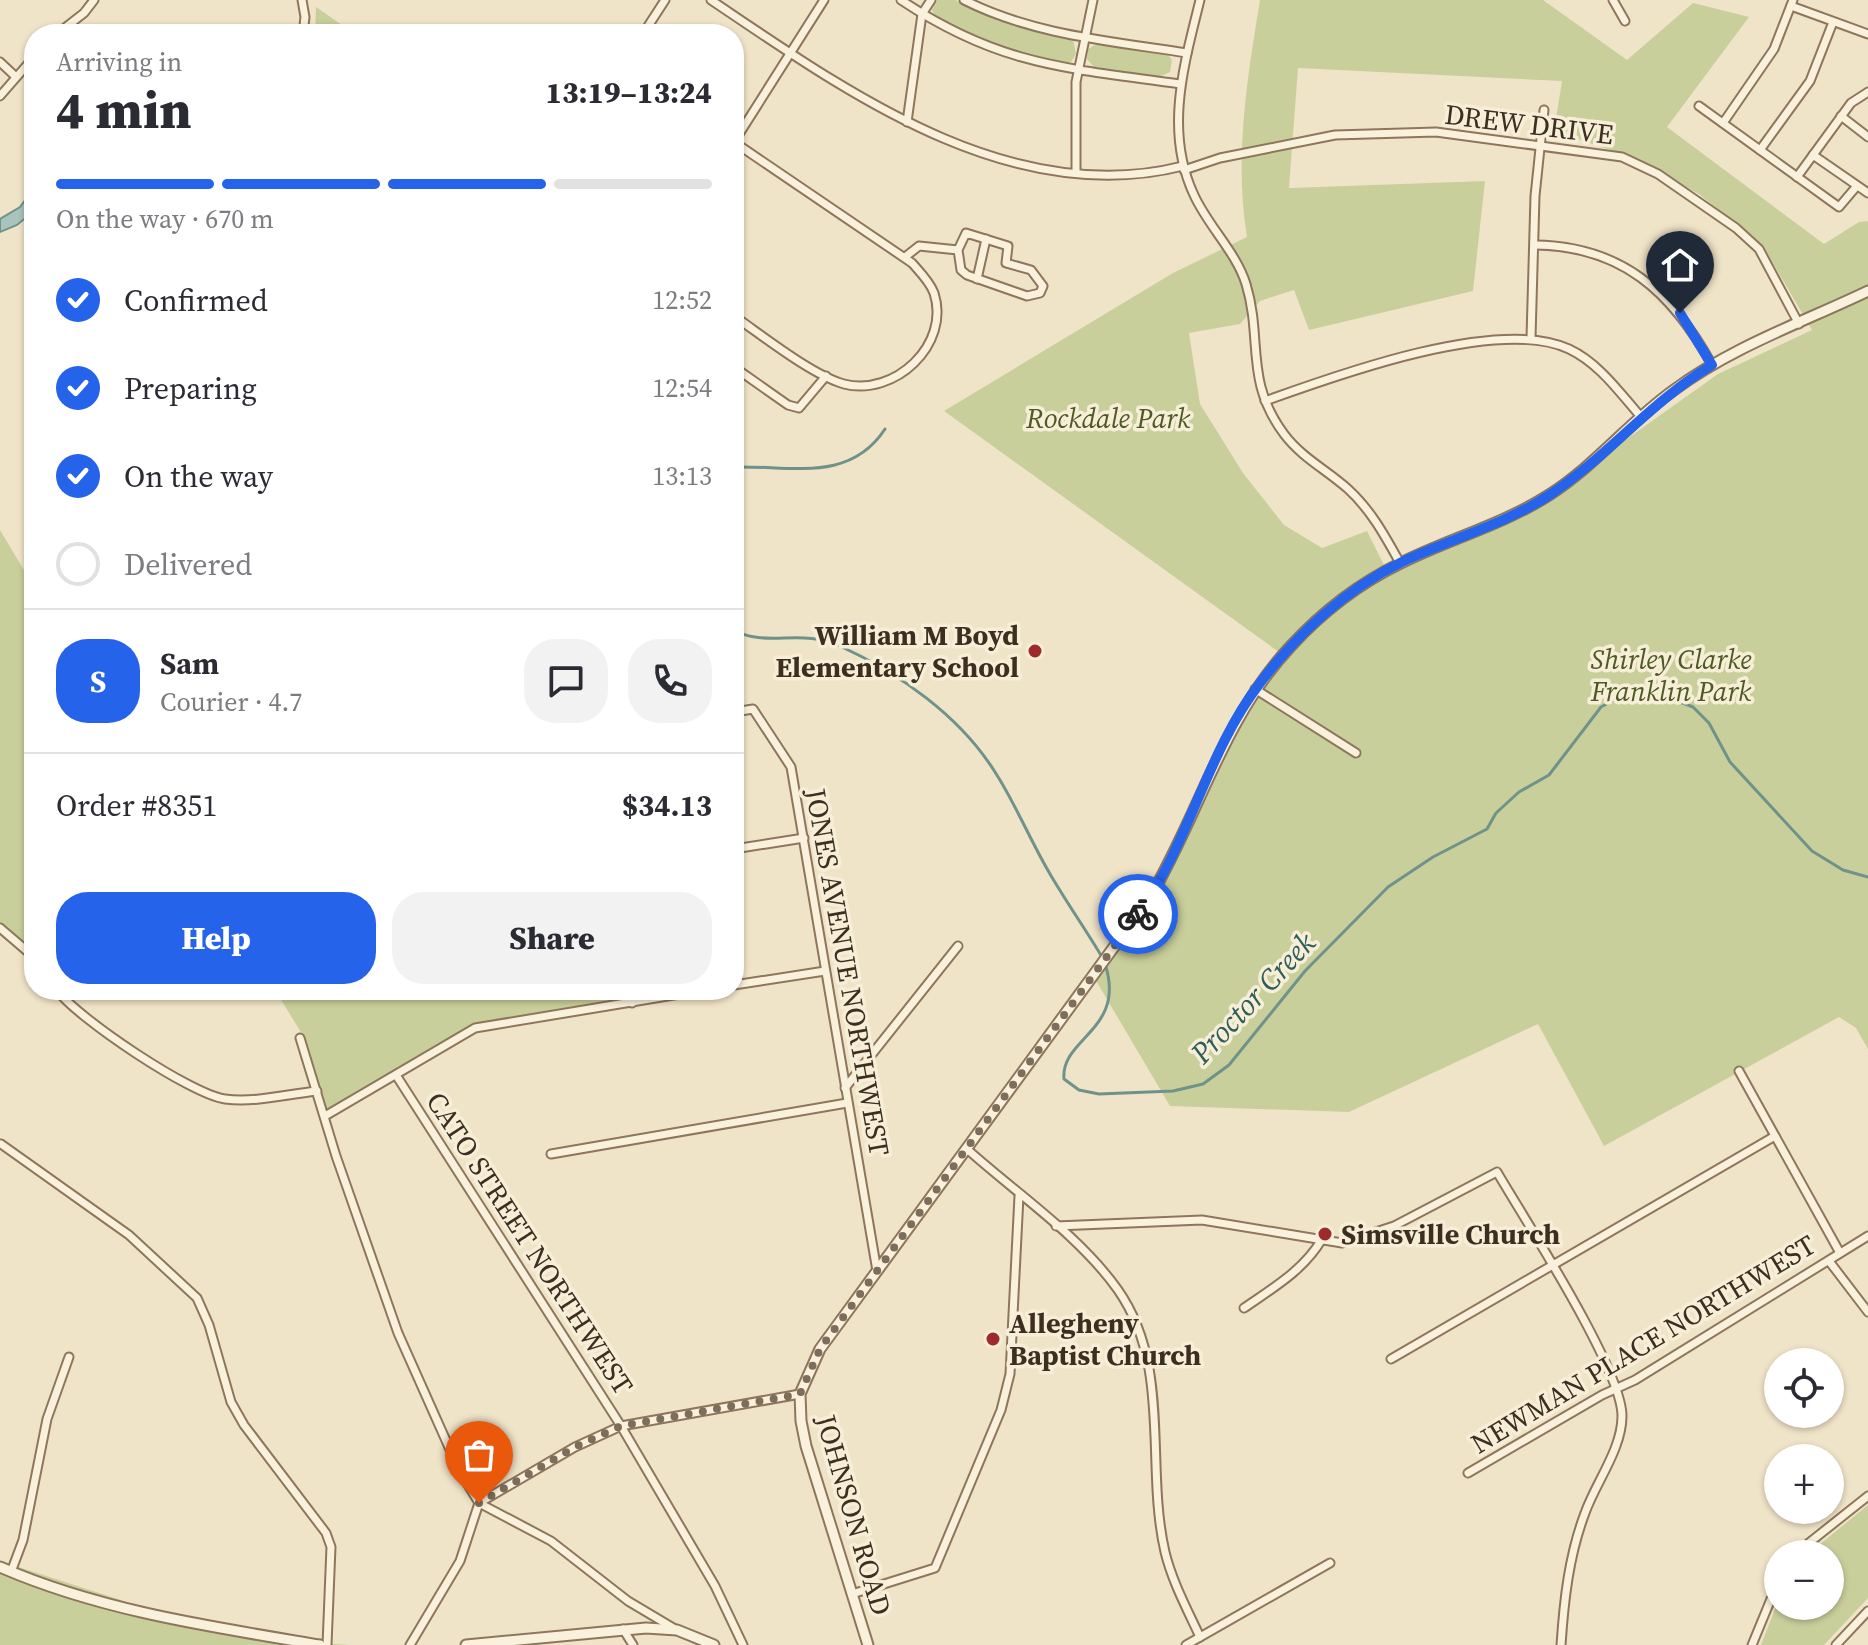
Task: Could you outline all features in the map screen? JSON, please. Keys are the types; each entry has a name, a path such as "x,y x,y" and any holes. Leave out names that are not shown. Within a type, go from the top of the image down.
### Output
{"street":[{"path":"70,24 94,0"},
{"path":"302,0 303,24"},
{"path":"649,24 665,0"},
{"name":"DREW DRIVE","path":"711,0 843,89 907,122 978,152 1024,165 1076,173 1149,175 1335,135 1436,132 1622,157 1658,174 1736,228 1759,249 1799,324"},
{"path":"744,126 824,0"},
{"path":"901,0 951,32 991,49 1078,71 1180,84"},
{"path":"907,122 922,14 931,0"},
{"path":"964,0 1003,19 1084,37 1187,53"},
{"path":"1076,173 1078,71 1093,0"},
{"path":"1200,0 1180,84 1179,137 1184,168 1194,194 1246,284 1255,368 1265,401 1299,451 1365,506 1400,563"},
{"path":"1613,0 1625,21"},
{"path":"1723,123 1774,49 1792,3 1868,34"},
{"path":"1760,150 1810,81 1833,22"},
{"path":"0,62 15,76"},
{"path":"0,96 24,67"},
{"path":"1797,177 1851,103 1868,92"},
{"path":"1699,106 1839,207 1856,187"},
{"path":"1531,338 1544,110"},
{"path":"1841,116 1868,137"},
{"path":"744,149 905,257 923,275 933,292 936,322 930,340 918,358 894,379 874,386 841,384 744,326"},
{"path":"1813,155 1868,193"},
{"path":"966,233 986,239 1008,246 1006,263 1031,270 1043,286 1040,293 1027,296 977,279 961,270 958,250 966,233"},
{"path":"977,279 986,239"},
{"path":"1535,245 1581,250 1636,273 1680,313 1712,365"},
{"path":"905,257 919,246 958,250"},
{"name":"JOHNSON ROAD","path":"868,1645 806,1446 800,1394 820,1349 1100,967 1161,878 1222,745 1255,689 1291,646 1322,617 1400,563 1547,496 1584,471 1641,417 1712,365 1868,291"},
{"path":"1265,401 1369,364 1531,338 1557,344 1585,359 1641,417"},
{"path":"744,374 788,405 799,408 826,376"},
{"path":"1255,689 1356,753"},
{"name":"JONES AVENUE NORTHWEST","path":"744,710 753,709 791,767 877,1271"},
{"path":"744,847 804,838"},
{"path":"0,928 24,948"},
{"path":"844,1088 958,946"},
{"path":"744,983 825,971"},
{"path":"67,1000 84,1018 205,1093 238,1100 317,1091"},
{"path":"325,1116 475,1028 649,1000"},
{"path":"300,1038 398,1333 460,1472 479,1503 551,1541 628,1601 677,1630 714,1645"},
{"path":"1739,1071 1840,1253"},
{"name":"CATO STREET NORTHWEST","path":"396,1075 621,1426 715,1586 743,1645"},
{"path":"551,1154 847,1103"},
{"path":"1391,1359 1775,1136"},
{"path":"1,1144 129,1235 197,1298 209,1325 231,1402 244,1425 326,1533 331,1547 327,1645"},
{"path":"967,1149 1091,1258 1119,1292 1137,1327 1153,1397 1165,1552 1200,1637"},
{"path":"1056,1226 1202,1220 1342,1243 1370,1236 1497,1172 1617,1387 1622,1416 1618,1438 1585,1512 1571,1556 1561,1645"},
{"path":"852,1594 935,1568 1001,1410 1010,1374 1019,1196"},
{"name":"NEWMAN PLACE NORTHWEST","path":"1468,1473 1617,1387 1635,1380 1868,1236"},
{"path":"1244,1308 1288,1278 1315,1251 1322,1239"},
{"path":"1829,1261 1868,1312"},
{"path":"11,1572 23,1540 47,1419 69,1357"},
{"path":"410,1645 460,1561 479,1503 575,1447 621,1426 800,1394"},
{"path":"1813,1540 1868,1496"},
{"path":"1186,1645 1330,1563"},
{"path":"0,1567 67,1593 130,1609 287,1642 320,1645"},
{"path":"1836,1645 1868,1611"},
{"path":"1752,1645 1764,1616"},
{"path":"466,1645 623,1629 677,1630"},
{"path":"623,1629 633,1645"}],"green space":[{"path":"937,0 955,0 998,21 1073,39 1076,54 1071,62 1063,63 994,45 936,17 932,10"},
{"path":"1260,0 1543,0 1627,60 1693,3 1749,17 1667,127 1824,244 1859,222 1868,221 1868,1049 1856,1028 1839,1017 1604,1146 1538,1024 1349,1112 1170,1106 1095,979 1155,893 1211,765 1283,655 944,411 1173,273 1247,237 1242,148","holes":["1298,68 1562,81 1554,131 1625,155 1699,194 1763,246 1812,330 1718,374 1614,448 1563,491 1490,528 1387,571 1367,531 1322,548 1284,525 1243,473 1200,404 1189,333 1240,324 1260,301 1294,290 1309,330 1473,291 1485,181 1289,188"]},
{"path":"316,7 341,24 315,24"},
{"path":"1100,42 1167,53 1172,60 1170,72 1159,77 1094,67 1087,59 1088,49"},
{"path":"0,530 24,570 24,947 0,932"},
{"path":"281,1000 635,1000 635,1003 475,1030 326,1118 302,1034"},
{"path":"1868,1505 1868,1598 1824,1645 1761,1645 1771,1620 1844,1620 1844,1540 1825,1540"},
{"path":"0,1561 127,1602 284,1641 350,1645 0,1645"}],"water":[{"path":"24,202 24,219 0,232 0,219"}],"waterway":[{"path":"744,467 796,469 836,465 854,458 885,429"},
{"name":"Proctor Creek","path":"744,634 758,638 812,638 840,646 906,683 946,715 964,732 995,772 1045,866 1102,957"},
{"name":"Proctor Creek","path":"1105,964 1109,986 1107,1004 1101,1019 1072,1053 1064,1079 1079,1090 1099,1094 1173,1091 1203,1084 1229,1065 1305,971 1388,887 1433,857 1487,829 1496,813 1519,792 1549,775 1601,707 1623,695 1667,697 1693,707 1709,723 1730,762 1812,851 1843,870 1868,877"}],"way so far":[{"path":"479,1503 575,1447 621,1426 800,1394 820,1349 1138,914"}],"place":[{"name":"William M Boyd Elementary School","path":"1035,651"},
{"name":"Simsville Church","path":"1325,1234"},
{"name":"Allegheny Baptist Church","path":"993,1339"}],"route":[{"path":"1138,914 1176,850 1239,714 1291,646 1341,601 1400,563 1547,496 1584,471 1657,403 1712,365 1680,313"}],"park label":[{"name":"Rockdale Park","path":"1108,418"},
{"name":"Shirley Clarke Franklin Park","path":"1671,675"}]}
